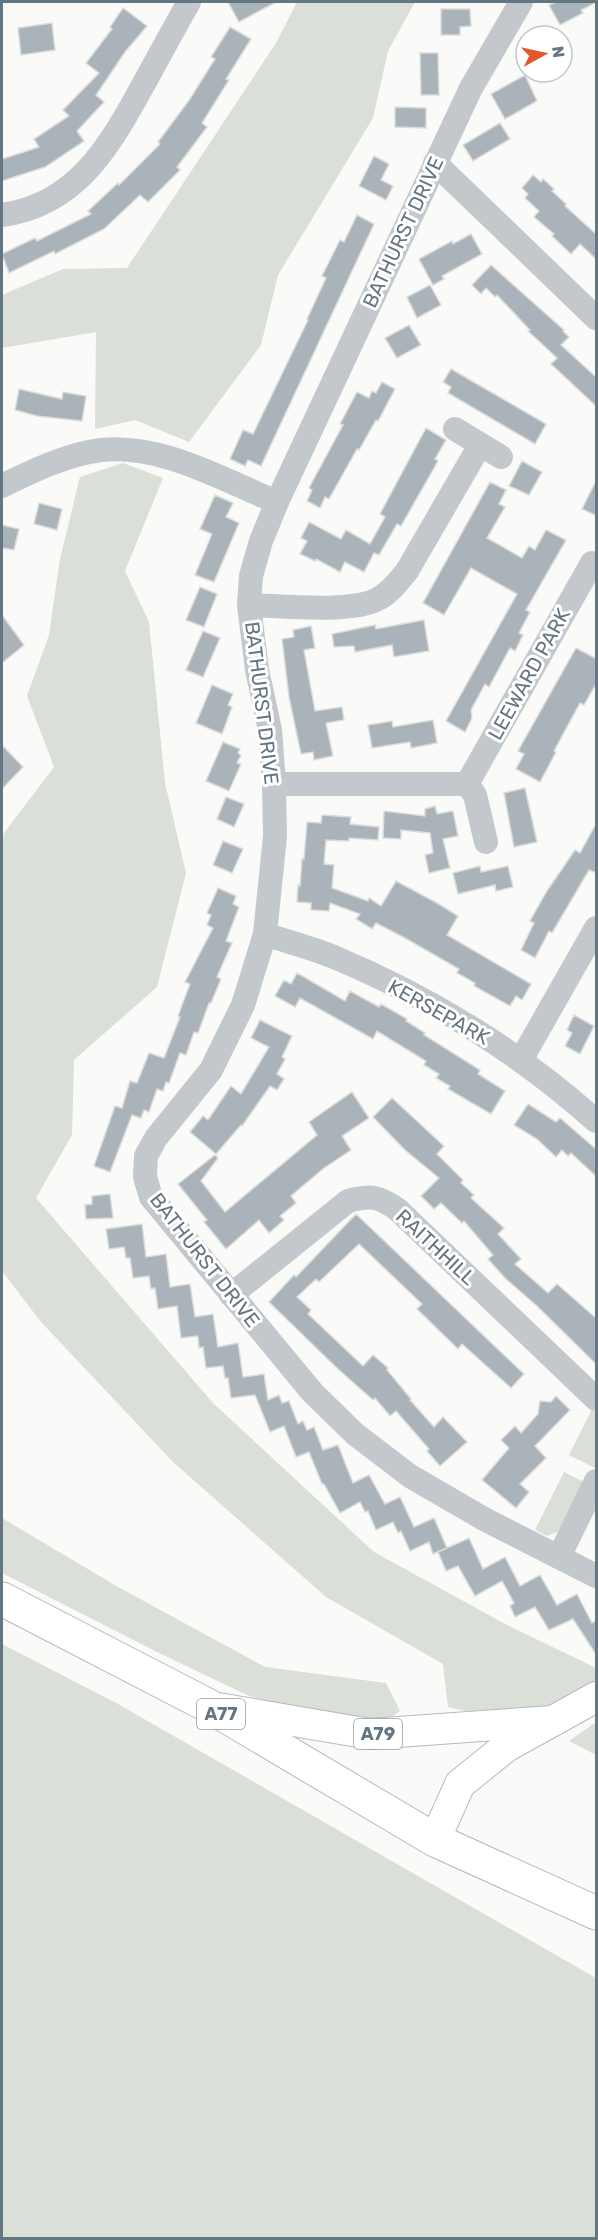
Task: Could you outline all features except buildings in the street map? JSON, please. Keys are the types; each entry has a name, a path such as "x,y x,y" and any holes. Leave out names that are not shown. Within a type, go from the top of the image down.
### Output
{"highway":[{"name":"A77","path":"2,1599 207,1705 435,1840 597,1913"}],"main road":[{"name":"A79","path":"435,1840 460,1784 506,1747 597,1697"},
{"name":"A79","path":"207,1705 281,1720 370,1734 552,1721"}],"street":[{"path":"2,215 35,207 55,197 90,167 118,130 189,2"},
{"name":"BATHURST DRIVE","path":"521,2 471,88 277,502 261,541 251,576 249,605 257,670 270,730 274,784 275,836 265,934 243,1005 211,1070 156,1138 146,1156 146,1177 151,1197 312,1392 355,1434 410,1476 484,1519 597,1576"},
{"path":"435,163 597,318"},
{"path":"455,429 501,457"},
{"path":"249,605 342,606 376,600 392,589 407,571 480,445"},
{"path":"2,486 81,454 101,450 124,450 172,458 277,502"},
{"name":"LEEWARD PARK","path":"467,784 590,562"},
{"path":"274,784 467,784 475,795 486,842"},
{"path":"520,1060 597,928"},
{"name":"KERSEPARK","path":"265,934 333,956 429,1003 520,1060 597,1121"},
{"name":"RAITHHILL","path":"231,1295 348,1201 365,1196 382,1198 398,1210 597,1399"},
{"path":"559,1557 597,1481"}],"shaded area":[{"path":"297,2 415,2 388,51 373,118 278,275 261,345 189,442 135,420 95,429 96,332 2,348 2,295 63,269 127,268 276,43"},
{"path":"123,463 163,478 125,571 149,622 165,783 186,873 157,987 74,1060 72,1135 36,1198 213,1403 374,1552 507,1625 596,1668 596,1697 552,1721 478,1714 448,1707 443,1664 326,1597 173,1462 41,1322 2,1271 2,842 4,833 54,767 27,696 49,635 60,559 80,477"},
{"path":"592,1409 596,1414 595,1468 569,1455"},
{"path":"564,1472 588,1484 560,1531 547,1536 535,1530"},
{"path":"2,1518 118,1587 265,1667 386,1683 400,1711 389,1719 318,1715 249,1696 157,1652 2,1573"},
{"path":"2,1644 118,1704 596,1978 595,2238 2,2238"},
{"path":"596,1722 596,1755 569,1741"}]}
